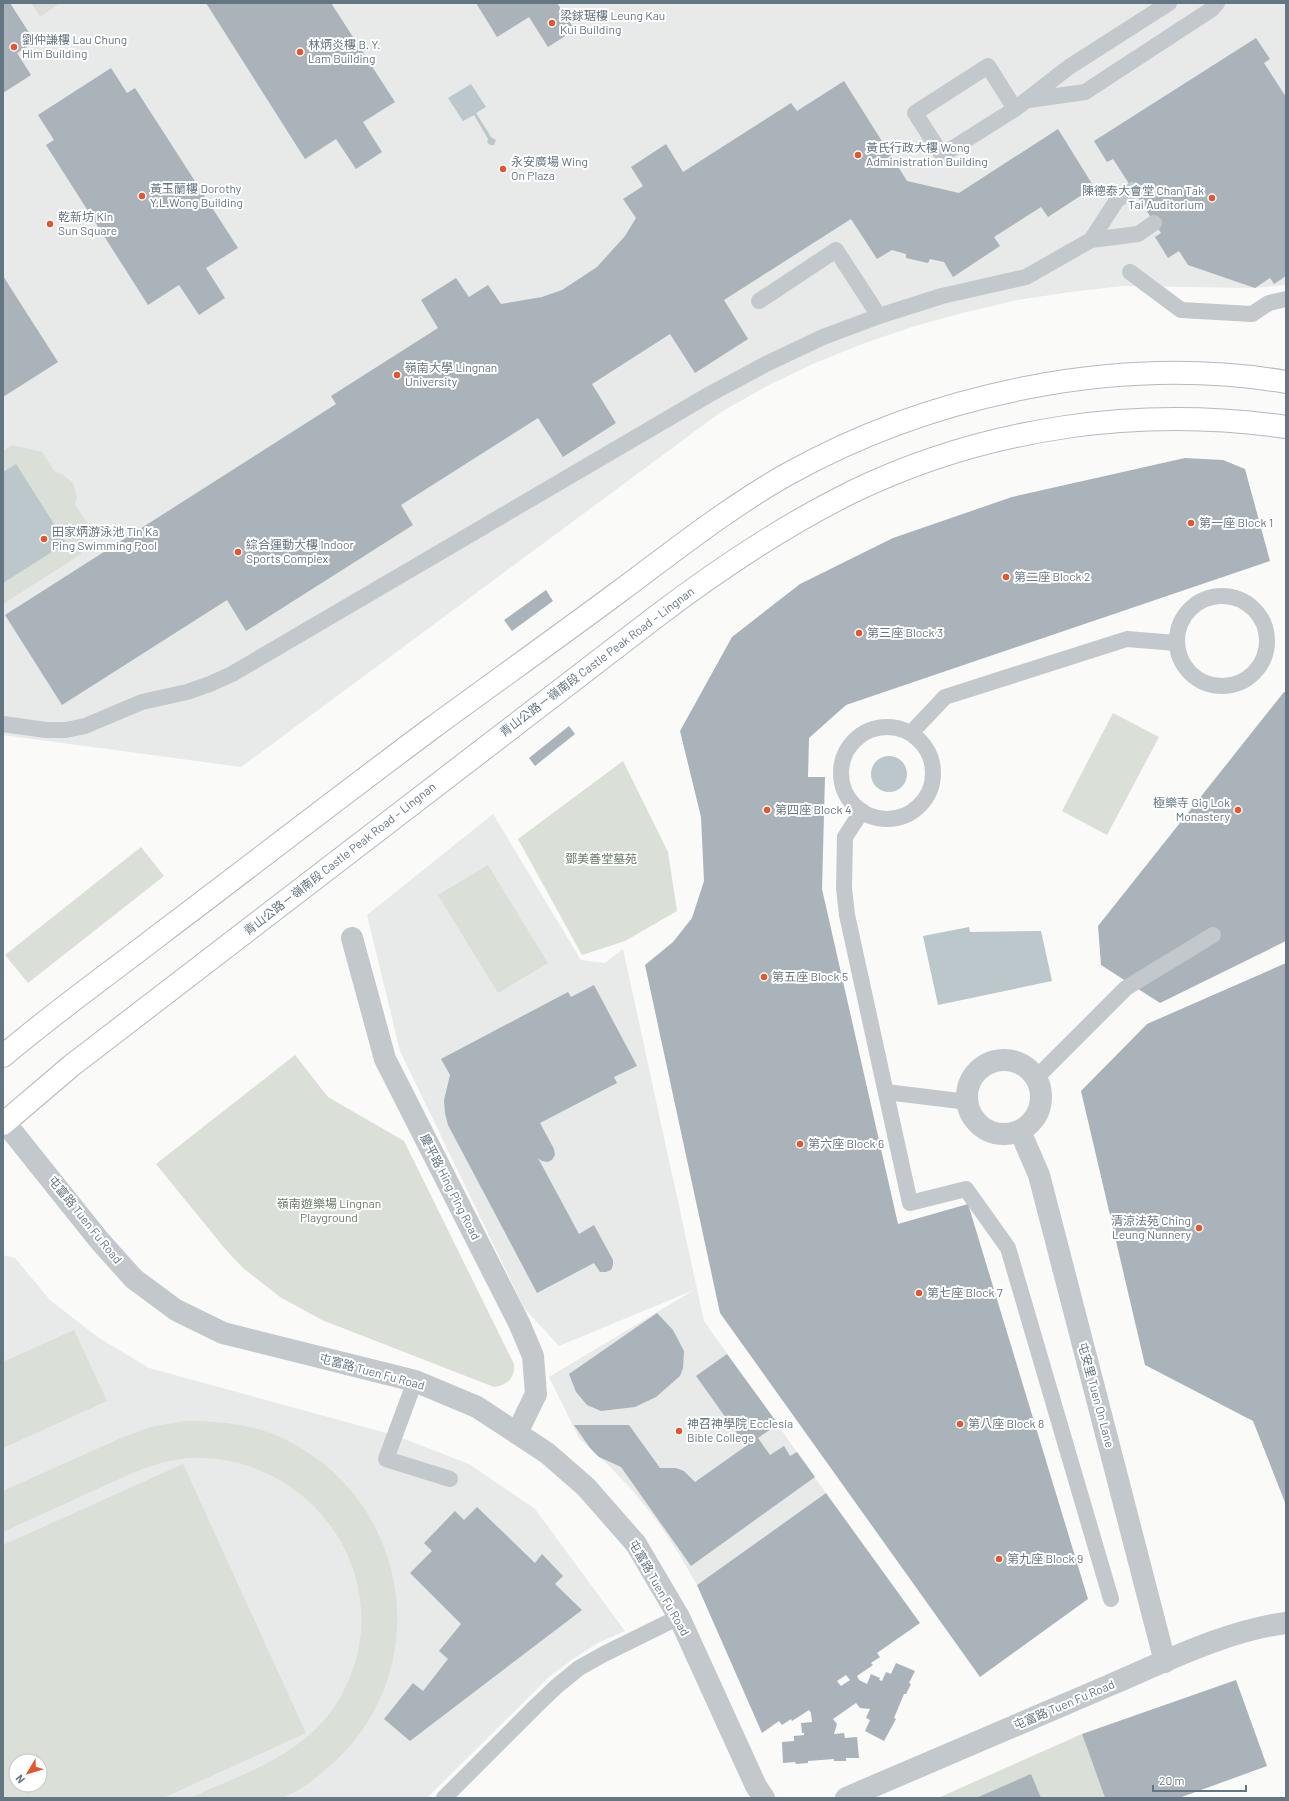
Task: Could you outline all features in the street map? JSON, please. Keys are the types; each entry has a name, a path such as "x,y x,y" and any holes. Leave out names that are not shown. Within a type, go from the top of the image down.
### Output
{"main road":[{"path":"3,1056 336,799 677,548 784,476 832,451 913,418 962,404 1044,385 1098,377 1151,373 1205,372 1248,375 1286,382"},
{"name":"青山公路－嶺南段 Castle Peak Road – Lingnan","path":"4,1122 71,1066 700,583 805,517 853,492 908,469 963,449 1019,436 1081,425 1137,420 1194,418 1249,422 1286,427"}],"street":[{"name":"慶平路 Hing Ping Road","path":"352,938 385,1059 519,1323 533,1356 536,1394 517,1432"},
{"path":"1004,1060 1017,1063 1028,1069 1036,1078 1041,1096 1038,1114 1030,1124 1020,1131 1009,1134 997,1134 987,1130 977,1122 971,1113 968,1102 968,1089 973,1078 981,1068 992,1062 1004,1060"},
{"name":"屯富路 Tuen Fu Road","path":"4,1122 99,1240 134,1279 176,1310 223,1333 416,1381 477,1407 548,1453 586,1487 636,1544 679,1617 756,1786 764,1798"},
{"name":"屯安里 Tuen On Lane","path":"1020,1131 1040,1175 1165,1662"},
{"name":"屯富路 Tuen Fu Road","path":"846,1798 1165,1662 1229,1637 1255,1629 1286,1623"}],"lane":[{"path":"1021,105 988,66 915,113 942,155 1021,105 1069,67 1169,3"},
{"path":"1021,105 1085,92 1212,9 1217,3"},
{"path":"1091,240 1117,200 1133,190"},
{"path":"3,724 46,730 66,730 85,726 142,702 187,692 210,684 232,674 710,394 766,364 808,344 879,316 942,296 1026,277 1091,240 1138,234 1154,223"},
{"path":"759,301 836,250 879,316"},
{"path":"1130,272 1181,310 1252,314 1269,303 1286,299"},
{"path":"1212,596 1227,596 1243,600 1255,610 1264,622 1268,638 1266,652 1261,666 1251,677 1239,684 1224,687 1210,685 1197,680 1187,670 1179,657 1176,643 1178,627 1186,613 1197,603 1212,596"},
{"path":"911,733 945,697 1127,639 1176,643"},
{"path":"880,727 896,728 911,733 922,743 930,755 933,769 932,784 927,797 917,808 904,816 890,819 876,817 862,811 851,800 843,786 842,771 845,755 853,742 865,732 880,727"},
{"path":"862,811 845,837 844,888 847,915 910,1203 966,1189 1008,1248 1110,1599"},
{"path":"1036,1078 1126,988 1213,935"},
{"path":"886,1092 968,1102"},
{"path":"416,1381 386,1459 450,1479"},
{"path":"444,1798 546,1696 579,1668 679,1617"}],"shaded area":[{"name":"嶺南大學 Lingnan University","path":"3,3 31,3 40,17 61,3 1286,3 1286,285 1255,288 1123,286 1018,300 915,326 865,343 815,363 767,386 721,412 241,767 3,735"},
{"path":"471,84 486,107 476,113 491,137 496,140 494,145 490,145 487,142 488,139 474,115 463,121 448,98"},
{"path":"16,464 66,543 3,583 3,472"},
{"path":"893,756 902,761 906,767 906,781 902,787 893,792 885,792 876,787 872,781 871,770 876,761 882,757"},
{"path":"493,814 581,960 605,963 623,949 704,1321 826,1493 697,1585 678,1552 657,1521 633,1491 579,1438 549,1377 694,1290 559,1346 524,1308 400,1051 367,915"},
{"path":"969,927 970,932 1041,931 1052,981 938,1005 923,936"},
{"path":"3,1255 15,1258 50,1300 99,1338 149,1368 394,1435 469,1464 535,1509 625,1631 598,1643 549,1677 427,1798 3,1798"}],"green space":[{"path":"31,3 61,3 40,17"},
{"name":"田家炳游泳池 Tin Ka Ping Swimming Pool","path":"12,445 42,452 55,472 62,474 73,483 77,497 75,504 88,524 81,554 3,604 3,451"},
{"path":"1113,713 1159,737 1107,835 1062,811"},
{"name":"鄧美善堂墓苑","path":"623,761 668,852 677,911 625,941 582,955 518,839"},
{"path":"141,847 164,876 28,983 5,955"},
{"path":"488,865 548,963 498,993 438,895"},
{"name":"嶺南遊樂場 Lingnan Playground","path":"295,1055 328,1097 404,1141 514,1364 512,1377 507,1383 494,1387 322,1320 280,1297 243,1268 226,1250 156,1164"},
{"path":"74,1330 107,1401 3,1448 3,1362"},
{"path":"185,1421 237,1424 262,1430 286,1440 326,1465 357,1498 379,1536 393,1578 397,1621 392,1665 376,1707 350,1746 336,1760 299,1790 281,1798 190,1798 267,1763 303,1740 332,1710 354,1667 361,1623 356,1580 340,1540 314,1506 279,1480 237,1463 190,1458 177,1459 140,1470 116,1480 3,1532 3,1491 121,1438 151,1427"},
{"path":"183,1464 306,1733 163,1798 3,1798 3,1545"},
{"path":"1082,1734 1105,1798 938,1798"}],"building":[{"name":"劉仲謙樓 Lau Chung Him Building","path":"3,3 10,3 35,42 17,53 31,75 3,93"},
{"name":"林炳炎樓 B. Y. Lam Building","path":"206,3 331,3 395,102 363,122 382,152 356,169 336,139 305,159"},
{"name":"梁銶琚樓 Leung Kau Kui Building","path":"476,3 557,3 575,30 548,47 529,17 497,37"},
{"name":"陳德泰大會堂 Chan Tak Tai Auditorium","path":"1256,38 1270,59 1264,63 1286,97 1286,276 1274,284 1270,278 1255,288 1188,265 1179,251 1168,258 1155,237 1161,233 1113,159 1107,162 1094,141"},
{"name":"黃玉蘭樓 Dorothy Y.L.Wong Building","path":"111,68 127,93 135,88 238,248 206,268 225,298 199,315 179,285 148,305 46,145 54,140 38,115"},
{"path":"844,81 907,181 959,193 1058,129 1094,187 1048,217 1041,207 994,237 1000,246 953,277 944,262 930,259 928,263 906,258 906,254 892,250 877,259 851,219 724,300 748,339 695,373 670,334 592,384 616,423 563,457 538,418 401,505 413,525 246,631 227,600 62,705 5,615 336,404 331,396 438,328 421,300 456,278 469,297 488,285 501,304 542,297 562,290 597,267 625,236 636,218 623,199 643,186 631,167 666,144 683,172 791,103 797,111"},
{"path":"3,276 58,362 3,397"},
{"path":"1185,458 1223,460 1245,469 1270,561 846,705 809,738 808,777 825,777 822,889 898,1224 968,1204 1088,1599 980,1677 720,1313 645,965 673,942 692,918 704,881 701,817 680,731 732,637 800,584 893,538 1012,497"},
{"path":"546,590 553,601 512,631 504,620"},
{"name":"極樂寺 Gig Lok Monastery","path":"1284,692 1286,693 1286,941 1160,1003 1101,965 1098,926"},
{"path":"569,726 575,734 535,766 529,758"},
{"name":"清涼法苑 Ching Leung Nunnery","path":"1286,963 1286,1505 1253,1421 1145,1365 1081,1091 1147,1024"},
{"path":"594,985 637,1066 614,1077 617,1083 540,1123 554,1149 555,1155 552,1160 548,1162 542,1161 538,1158 579,1234 594,1225 613,1260 613,1265 611,1270 600,1272 594,1263 537,1293 448,1125 444,1100 450,1075 441,1059 568,992 571,997"},
{"path":"657,1313 673,1330 684,1351 683,1368 680,1376 656,1397 635,1407 601,1411 587,1405 576,1392 569,1374"},
{"path":"727,1354 778,1424 758,1438 770,1455 784,1446 790,1456 797,1452 815,1477 691,1566 621,1467 599,1457 590,1448 574,1425 629,1425 660,1468 676,1468 684,1471 695,1482 746,1446 696,1376"},
{"path":"826,1493 920,1623 877,1653 880,1657 871,1663 873,1665 857,1676 859,1680 867,1684 871,1674 880,1678 879,1680 882,1681 886,1672 891,1674 896,1663 915,1671 909,1683 911,1684 906,1694 904,1694 894,1718 896,1719 884,1741 865,1731 870,1720 866,1718 870,1709 860,1708 856,1703 833,1719 837,1724 834,1734 844,1733 845,1738 857,1737 859,1758 846,1758 846,1761 834,1761 834,1759 808,1761 808,1763 796,1764 795,1762 783,1763 782,1742 794,1741 794,1736 804,1735 804,1733 802,1733 801,1723 812,1722 811,1713 809,1710 792,1721 791,1719 782,1725 779,1721 762,1733 697,1585","holes":["846,1675 850,1680 841,1686 837,1681"]},
{"path":"477,1507 535,1563 542,1554 563,1576 555,1584 582,1610 410,1741 384,1719 413,1683 423,1691 448,1659 439,1651 461,1624 410,1573 432,1551 424,1543 455,1511 464,1520"},
{"path":"1236,1680 1267,1766 1179,1798 1105,1798 1082,1734"},
{"path":"1031,1774 1041,1798 976,1798"}],"place":[{"name":"梁銶琚樓 Leung Kau Kui Building","path":"552,23"},
{"name":"劉仲謙樓 Lau Chung Him Building","path":"14,47"},
{"name":"林炳炎樓 B. Y. Lam Building","path":"300,52"},
{"name":"黃氏行政大樓 Wong Administration Building","path":"858,155"},
{"name":"永安廣場 Wing On Plaza","path":"503,169"},
{"name":"黃玉蘭樓 Dorothy Y.L.Wong Building","path":"142,196"},
{"name":"陳德泰大會堂 Chan Tak Tai Auditorium","path":"1212,198"},
{"name":"乾新坊 Kin Sun Square","path":"50,224"},
{"name":"嶺南大學 Lingnan University","path":"397,375"},
{"name":"第一座 Block 1","path":"1191,523"},
{"name":"田家炳游泳池 Tin Ka Ping Swimming Pool","path":"44,539"},
{"name":"綜合運動大樓 Indoor Sports Complex","path":"238,552"},
{"name":"第二座 Block 2","path":"1006,577"},
{"name":"第三座 Block 3","path":"859,633"},
{"name":"第四座 Block 4","path":"767,810"},
{"name":"極樂寺 Gig Lok Monastery","path":"1238,810"},
{"name":"第五座 Block 5","path":"764,977"},
{"name":"第六座 Block 6","path":"800,1144"},
{"name":"清涼法苑 Ching Leung Nunnery","path":"1199,1228"},
{"name":"第七座 Block 7","path":"919,1293"},
{"name":"第八座 Block 8","path":"960,1424"},
{"name":"神召神學院 Ecclesia Bible College","path":"679,1431"},
{"name":"第九座 Block 9","path":"999,1559"}]}
